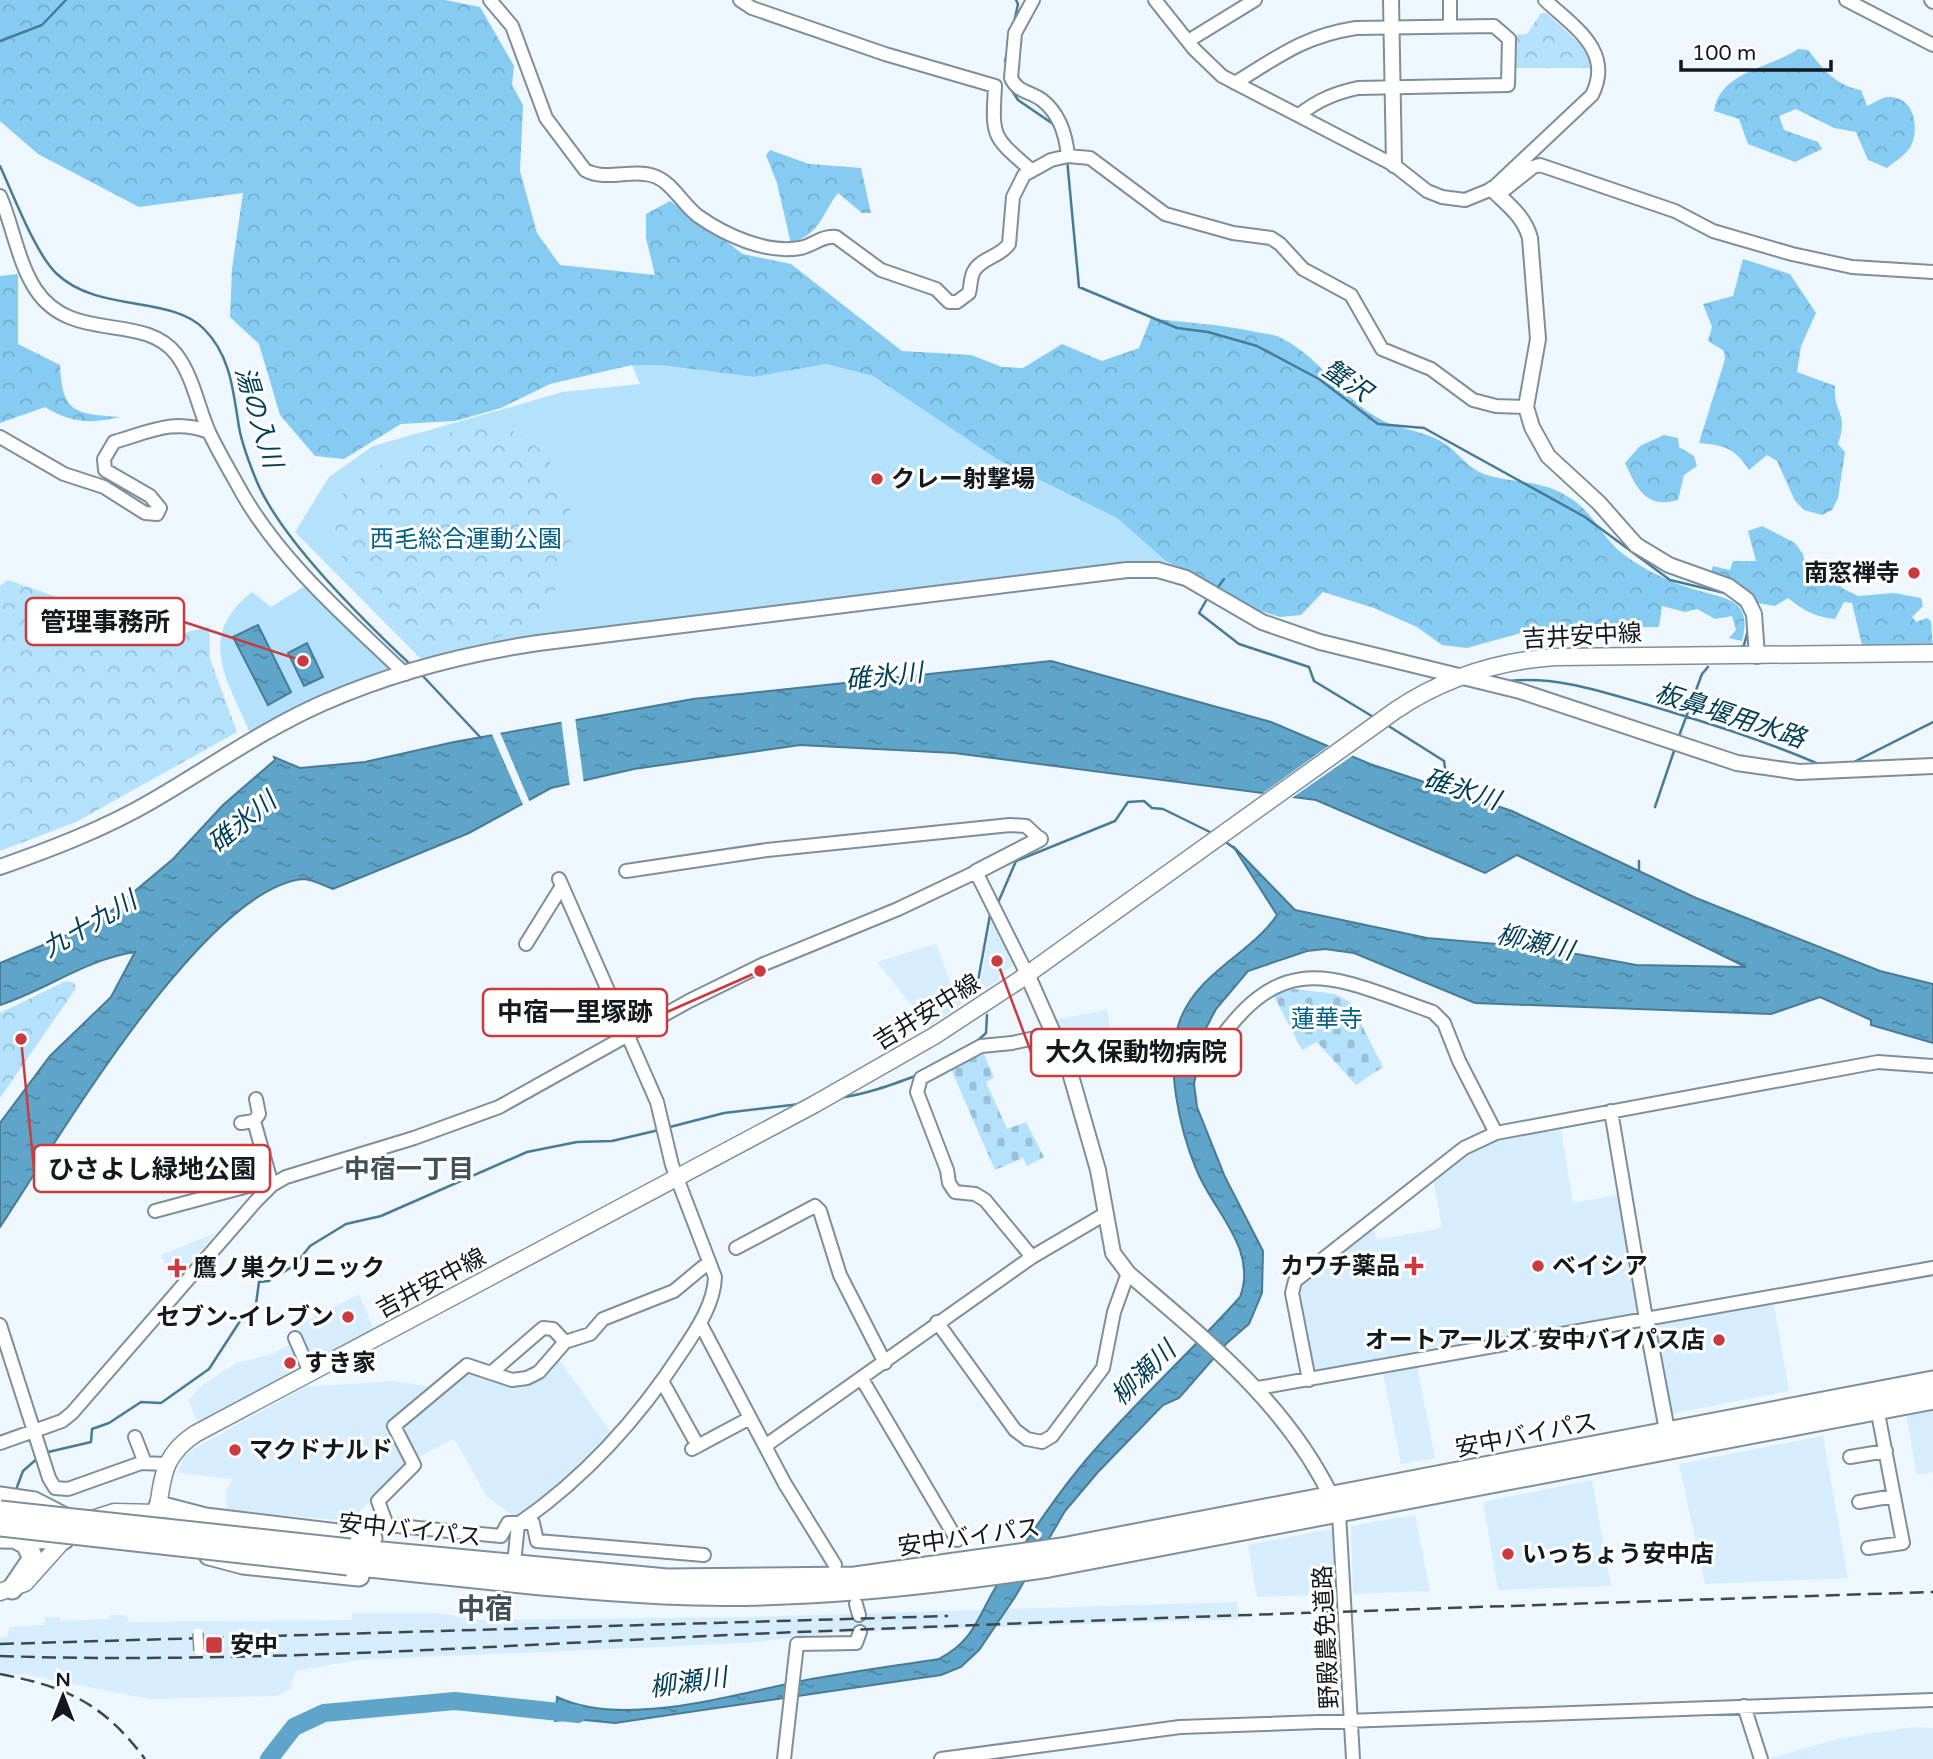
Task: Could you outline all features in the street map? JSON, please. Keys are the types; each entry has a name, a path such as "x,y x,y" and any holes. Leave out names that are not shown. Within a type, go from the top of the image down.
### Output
{"highway":[{"name":"安中バイパス","path":"0,1511 349,1557 667,1594 857,1591 1049,1567 1335,1505 1875,1401 1933,1381"},
{"name":"安中バイパス","path":"1875,1401 1933,1399"},
{"path":"0,1497 34,1502 68,1531"},
{"name":"安中バイパス","path":"0,1526 349,1557 616,1576 724,1580 855,1577 1008,1558 1335,1505"},
{"path":"158,1510 271,1527 724,1580"},
{"path":"158,1510 208,1555 243,1564 564,1596 667,1594"},
{"path":"270,1566 271,1527"},
{"path":"9,1539 68,1531"},
{"path":"6,1590 33,1558 26,1544 9,1539"}],"main road":[{"name":"吉井安中線","path":"166,1465 179,1446 195,1434 877,1070 1027,974 1402,706 1454,677 1530,659 1555,656 1933,653"},
{"path":"6,1590 35,1573 89,1509 107,1502 136,1501 158,1510 166,1465"}],"street":[{"path":"490,0 512,26 546,118 585,170 594,175 646,174 658,177 698,216 744,240 777,248 795,248 836,237 881,270 936,289 949,302 957,302 969,293 971,278 977,267 994,258 1009,244 1013,197 1024,175 1068,156 1090,158 1143,200 1174,218 1272,239 1303,269 1351,295 1382,349 1390,354 1431,369 1473,400 1526,407"},
{"path":"740,0 752,8 829,35 995,86 993,127 1003,145 1031,170"},
{"path":"1033,0 1015,33 1011,78 1020,91 1042,100 1056,114 1062,126 1068,156"},
{"path":"1156,0 1209,65 1235,83 1394,165 1427,191 1442,197 1465,200 1495,192 1540,165 1675,211 1713,232 1792,254 1852,267 1933,272"},
{"path":"1188,41 1255,0"},
{"path":"1391,0 1394,165"},
{"path":"1450,0 1450,27"},
{"path":"1495,192 1592,95 1597,86 1599,69 1596,48 1545,0"},
{"path":"1846,0 1933,45"},
{"path":"1235,83 1312,37 1356,28 1494,26 1509,39 1508,85 1392,86 1334,93 1300,115"},
{"path":"1495,192 1517,212 1530,238 1538,339 1526,407 1532,427 1548,456 1599,503 1636,545 1669,565 1728,586 1748,600 1754,614 1757,656"},
{"path":"0,196 28,276 41,297 74,320 151,335 162,341 178,357 209,432 244,496 279,548 413,671"},
{"path":"0,437 64,474 104,487 145,513 157,514 160,508 150,496 105,470 104,459 114,442 167,426 190,425 209,432"},
{"path":"0,867 86,834 150,802 248,741 321,704 413,671 482,652 1145,569 1171,573 1193,581 1248,615 1276,628 1454,677 1520,691 1737,762 1799,772 1933,766"},
{"path":"155,1210 248,1186 272,1185 296,1174 342,1162 482,1114 764,964 898,909 1040,839 1026,826 1010,825 767,850 626,870"},
{"path":"976,872 1027,974 1069,1069 1098,1170 1113,1253 1128,1273 1230,1360 1258,1388 1319,1471 1335,1505"},
{"path":"515,1554 518,1524 614,1441 663,1383 700,1323 715,1285 715,1278 677,1177 657,1102 561,883 526,944"},
{"path":"1069,1069 1168,1051 1211,1052 1238,1014 1267,989 1301,978 1325,977 1347,981 1433,1013 1444,1023 1459,1061 1496,1133"},
{"path":"1032,1257 985,1200 975,1194 955,1192 949,1183 947,1170 917,1092 921,1078 981,1046 1053,1034"},
{"path":"1309,1380 1292,1293 1295,1281 1464,1148 1496,1133 1878,1062 1933,1066"},
{"path":"256,1099 259,1114 248,1122 272,1185"},
{"path":"1611,1111 1669,1441"},
{"path":"0,1443 62,1421 72,1413 272,1185"},
{"path":"736,1248 815,1206 820,1211 839,1275 885,1363"},
{"path":"765,1446 1032,1257 1105,1214"},
{"path":"704,1555 537,1541 533,1523 508,1523 501,1536 387,1525 378,1501 414,1465 394,1426 467,1366 512,1380 527,1378 539,1372 565,1342 590,1334 604,1319 674,1291 709,1262"},
{"path":"1258,1388 1933,1268"},
{"path":"937,1322 1015,1430 1027,1439 1042,1442 1052,1436 1103,1368 1115,1312 1128,1273"},
{"path":"700,1323 765,1446 835,1565"},
{"path":"0,1325 49,1478 58,1490 145,1464 166,1465"},
{"path":"492,1372 543,1328 553,1329 565,1342"},
{"path":"295,1338 310,1373"},
{"path":"862,1379 957,1540"},
{"path":"663,1383 694,1448 750,1418"},
{"path":"1868,1548 1903,1543 1875,1401"},
{"path":"135,1437 145,1464"},
{"path":"1850,1457 1886,1451"},
{"path":"1859,1502 1894,1496"},
{"name":"野殿農免道路","path":"1335,1505 1353,1759"},
{"path":"143,1548 158,1510"},
{"path":"784,1759 797,1644 856,1643 860,1632"},
{"path":"198,1633 199,1651"},
{"path":"941,1759 1181,1727 1933,1700"},
{"path":"1744,1706 1761,1759"}],"shaded area":[{"path":"992,918 1013,966 1000,974 998,981 979,992"},
{"path":"936,944 955,995 964,1002 929,1027 877,962"},
{"path":"1107,1010 1115,1055 1078,1063 1070,1059 1054,1020"},
{"path":"1561,1130 1573,1203 1617,1195 1638,1308 1634,1318 1317,1373 1312,1370 1295,1285 1373,1223 1377,1240 1442,1228 1433,1177 1490,1139"},
{"name":"鷹ノ巣クリニック","path":"216,1233 174,1281 161,1255"},
{"path":"359,1294 374,1330 312,1361 299,1330 301,1324"},
{"path":"1773,1300 1789,1391 1670,1414 1653,1325 1656,1322"},
{"path":"293,1343 305,1365 198,1422 188,1400 203,1385 236,1363 269,1355"},
{"path":"557,1357 613,1435 530,1511 517,1518 487,1497 454,1438 412,1461 349,1521 227,1510 226,1491 233,1479 178,1473 183,1458 192,1450 305,1387 393,1381 433,1387 467,1371 511,1384"},
{"path":"1417,1366 1435,1458 1401,1464 1383,1373"},
{"path":"1933,1411 1933,1472 1917,1475 1906,1416"},
{"path":"1823,1436 1848,1578 1705,1584 1679,1464"},
{"path":"1592,1480 1611,1586 1498,1590 1483,1502"},
{"path":"1415,1515 1430,1591 1353,1594 1351,1526"},
{"path":"1336,1528 1340,1594 1257,1597 1248,1545"},
{"path":"1237,1602 1239,1619 829,1633 747,1643 357,1660 296,1671 290,1690 276,1696 149,1699 24,1674 0,1674 0,1638 8,1637 9,1627 44,1625 46,1617 60,1617 61,1621 110,1619 110,1615 126,1615 129,1622 352,1620 352,1613 436,1613 482,1620 746,1617"},
{"path":"1911,1727 1933,1728 1933,1759 1768,1759 1837,1739"}],"green space":[{"path":"0,0 445,0 480,7 514,66 512,85 523,105 520,171 537,233 560,265 655,275 646,238 646,214 670,201 743,254 791,264 902,351 971,355 1002,367 1023,368 1062,344 1102,361 1139,348 1151,318 1229,327 1275,336 1309,357 1373,415 1440,441 1484,474 1559,492 1584,509 1616,548 1632,560 1671,581 1733,602 1743,615 1745,626 1742,641 1729,638 1736,630 1732,616 1715,619 1697,609 1685,612 1662,606 1659,627 1538,628 1467,648 1442,645 1417,627 1374,608 1323,592 1301,615 1280,617 1244,606 1194,574 1167,562 1117,518 997,459 873,376 826,364 754,377 660,365 632,365 550,384 501,408 455,421 401,424 344,459 315,456 280,415 259,344 230,317 232,269 243,193 139,207 38,154 0,121"},
{"path":"1541,13 1546,13 1587,50 1590,68 1514,68 1515,35 1527,34"},
{"path":"1798,49 1808,50 1837,80 1861,90 1867,106 1887,97 1903,101 1912,114 1915,130 1911,146 1906,152 1887,168 1868,160 1856,132 1834,128 1796,109 1779,116 1784,130 1818,142 1822,149 1795,162 1748,144 1739,119 1714,111 1718,98 1736,79"},
{"path":"770,150 809,164 861,168 871,213 862,213 838,193 815,228 791,244 777,183 766,155"},
{"path":"1743,259 1790,274 1816,313 1801,346 1797,372 1835,386 1842,425 1838,444 1845,452 1838,498 1832,510 1822,515 1804,510 1795,501 1777,461 1767,455 1749,470 1734,452 1699,443 1725,359 1724,351 1708,341 1712,327 1703,304 1733,296"},
{"path":"18,274 18,344 60,365 64,393 74,408 92,414 120,417 81,421 45,407 0,423 0,276"},
{"path":"826,364 873,376 998,459 1117,518 1167,562 1121,564 607,626 505,642 423,661 295,532 329,477 373,446 563,392 640,384 632,365 660,365 754,377"},
{"name":"西毛総合運動公園","path":"482,420 526,438 538,448 558,476 570,505 572,536 566,566 553,593 534,616 507,634 470,645 439,647 416,636 349,565 333,542 331,523 335,506 348,489 367,474 418,447"},
{"path":"1664,435 1678,438 1679,447 1694,456 1697,466 1684,475 1678,500 1658,502 1644,495 1625,463 1640,446"},
{"path":"1762,526 1795,543 1803,554 1806,571 1838,582 1842,588 1858,596 1894,593 1921,598 1923,606 1912,617 1916,622 1927,618 1931,621 1933,650 1904,652 1862,645 1852,603 1844,602 1835,619 1821,617 1788,598 1775,606 1758,603 1736,583 1711,573 1713,566 1730,570 1733,561 1756,561 1748,531"},
{"path":"8,580 169,636 209,627 210,659 237,732 76,822 0,851 0,586"},
{"path":"310,583 390,665 392,673 322,697 250,733 221,660 221,642 225,626 235,609 252,592 271,607"},
{"path":"66,981 74,983 76,988 0,1098 0,1013"},
{"name":"蓮華寺","path":"1287,988 1335,994 1350,1002 1383,1067 1356,1085 1317,1042 1302,1050 1273,994"},
{"path":"982,1049 994,1078 986,1082 1007,1129 1026,1122 1044,1157 1027,1166 1023,1158 995,1170 950,1067"}],"water":[{"path":"258,625 291,692 268,705 233,637"},
{"path":"307,643 323,677 304,686 288,653"},
{"name":"碓氷川","path":"1051,661 1271,722 1370,764 1512,811 1696,898 1880,971 1933,984 1933,1043 1871,1025 1871,1020 1820,997 1771,1014 1475,1003 1354,953 1325,949 1307,951 1248,971 1216,1009 1205,1030 1194,1084 1197,1107 1225,1177 1263,1251 1262,1293 1249,1324 1227,1343 1179,1398 1163,1405 1098,1472 1065,1511 1015,1597 979,1650 961,1667 941,1675 615,1723 574,1719 555,1721 557,1697 584,1706 614,1710 680,1706 806,1680 939,1659 951,1652 969,1635 999,1582 1074,1474 1123,1418 1240,1297 1244,1279 1239,1247 1197,1171 1180,1117 1174,1076 1175,1037 1189,1003 1212,976 1254,941 1277,915 1233,846 1295,910 1427,938 1544,948 1636,965 1746,967 1517,855 1485,873 1316,800 954,753 800,745 634,769 551,788 469,833 333,889 303,879 264,893 221,926 178,972 135,1026 56,1139 0,1227 0,1123 50,1056 111,997 135,952 100,961 0,1005 0,963 98,922 173,859 223,805 275,760 274,757 300,768 365,762 454,742 693,699"}],"pier":[{"path":"575,717 584,784 570,787 561,719"},
{"path":"499,730 530,803 524,807 491,732"},
{"path":"1331,744 1355,754 1289,800 1259,796"}],"waterway":[{"path":"0,41 42,25 66,0"},
{"name":"蟹沢","path":"1014,23 1018,4 1016,0"},
{"name":"蟹沢","path":"1005,61 1008,50"},
{"name":"蟹沢","path":"1007,83 1018,100 1056,126"},
{"name":"蟹沢","path":"1067,159 1079,287 1177,328 1208,332 1257,346 1319,379 1378,424 1424,428 1585,517 1670,580 1729,594"},
{"name":"湯の入川","path":"0,166 33,239 57,274 74,286 93,294 190,318 213,339 229,375 246,455 269,505 304,554 326,579 411,665"},
{"path":"1218,587 1224,579"},
{"path":"1207,599 1199,613 1239,644 1309,667 1314,681 1375,718"},
{"name":"蟹沢","path":"1733,599 1744,608"},
{"name":"蟹沢","path":"1741,648 1749,627"},
{"name":"蟹沢","path":"1679,736 1702,674 1708,667"},
{"name":"湯の入川","path":"421,674 481,738"},
{"name":"板鼻堰用水路","path":"1509,681 1544,681 1595,690 1734,732 1821,765"},
{"name":"板鼻堰用水路","path":"1852,763 1933,722"},
{"name":"碓氷川","path":"1387,725 1444,761 1447,781 1459,794"},
{"name":"蟹沢","path":"1655,807 1674,751"},
{"path":"997,905 1016,861 1115,821 1128,802 1144,801 1152,808 1163,809 1214,834"},
{"path":"1223,840 1234,848"},
{"name":"蟹沢","path":"1639,861 1639,871"},
{"path":"976,992 990,915"},
{"path":"975,1043 986,1033 987,1015"},
{"path":"838,1098 869,1092 918,1075"},
{"path":"666,1128 724,1113 800,1104"},
{"path":"44,1453 91,1442 92,1429 109,1423 141,1402 161,1403 209,1369 242,1318 256,1304 259,1282 269,1281 295,1265 310,1246 346,1224 381,1216 527,1152 577,1142 612,1141 659,1130"},
{"path":"17,1487 23,1471 39,1457"},
{"name":"柳瀬川","path":"269,1759 294,1727 324,1713 455,1701 578,1714"}],"railway":[{"path":"0,1656 103,1658 310,1655 723,1635 1933,1592"},
{"path":"0,1644 948,1616"},
{"path":"0,1674 45,1685 82,1700 114,1724 145,1759"}],"place":[{"name":"クレー射撃場","path":"877,479"},
{"name":"南窓禅寺","path":"1914,573"},
{"name":"管理事務所","path":"303,661"},
{"name":"大久保動物病院","path":"997,961"},
{"name":"中宿一里塚跡","path":"760,971"},
{"name":"ひさよし緑地公園","path":"21,1039"},
{"name":"カワチ薬品","path":"1414,1266"},
{"name":"ベイシア","path":"1538,1266"},
{"name":"鷹ノ巣クリニック","path":"177,1268"},
{"name":"セブン-イレブン","path":"348,1317"},
{"name":"オートアールズ 安中バイパス店","path":"1719,1340"},
{"name":"すき家","path":"290,1363"},
{"name":"マクドナルド","path":"235,1450"},
{"name":"いっちょう安中店","path":"1508,1554"},
{"name":"安中","path":"214,1645"}],"district":[{"name":"中宿一丁目","path":"409,1169"},
{"name":"中宿","path":"485,1608"}],"water label":[{"name":"九十九川","path":"89,924"}]}
